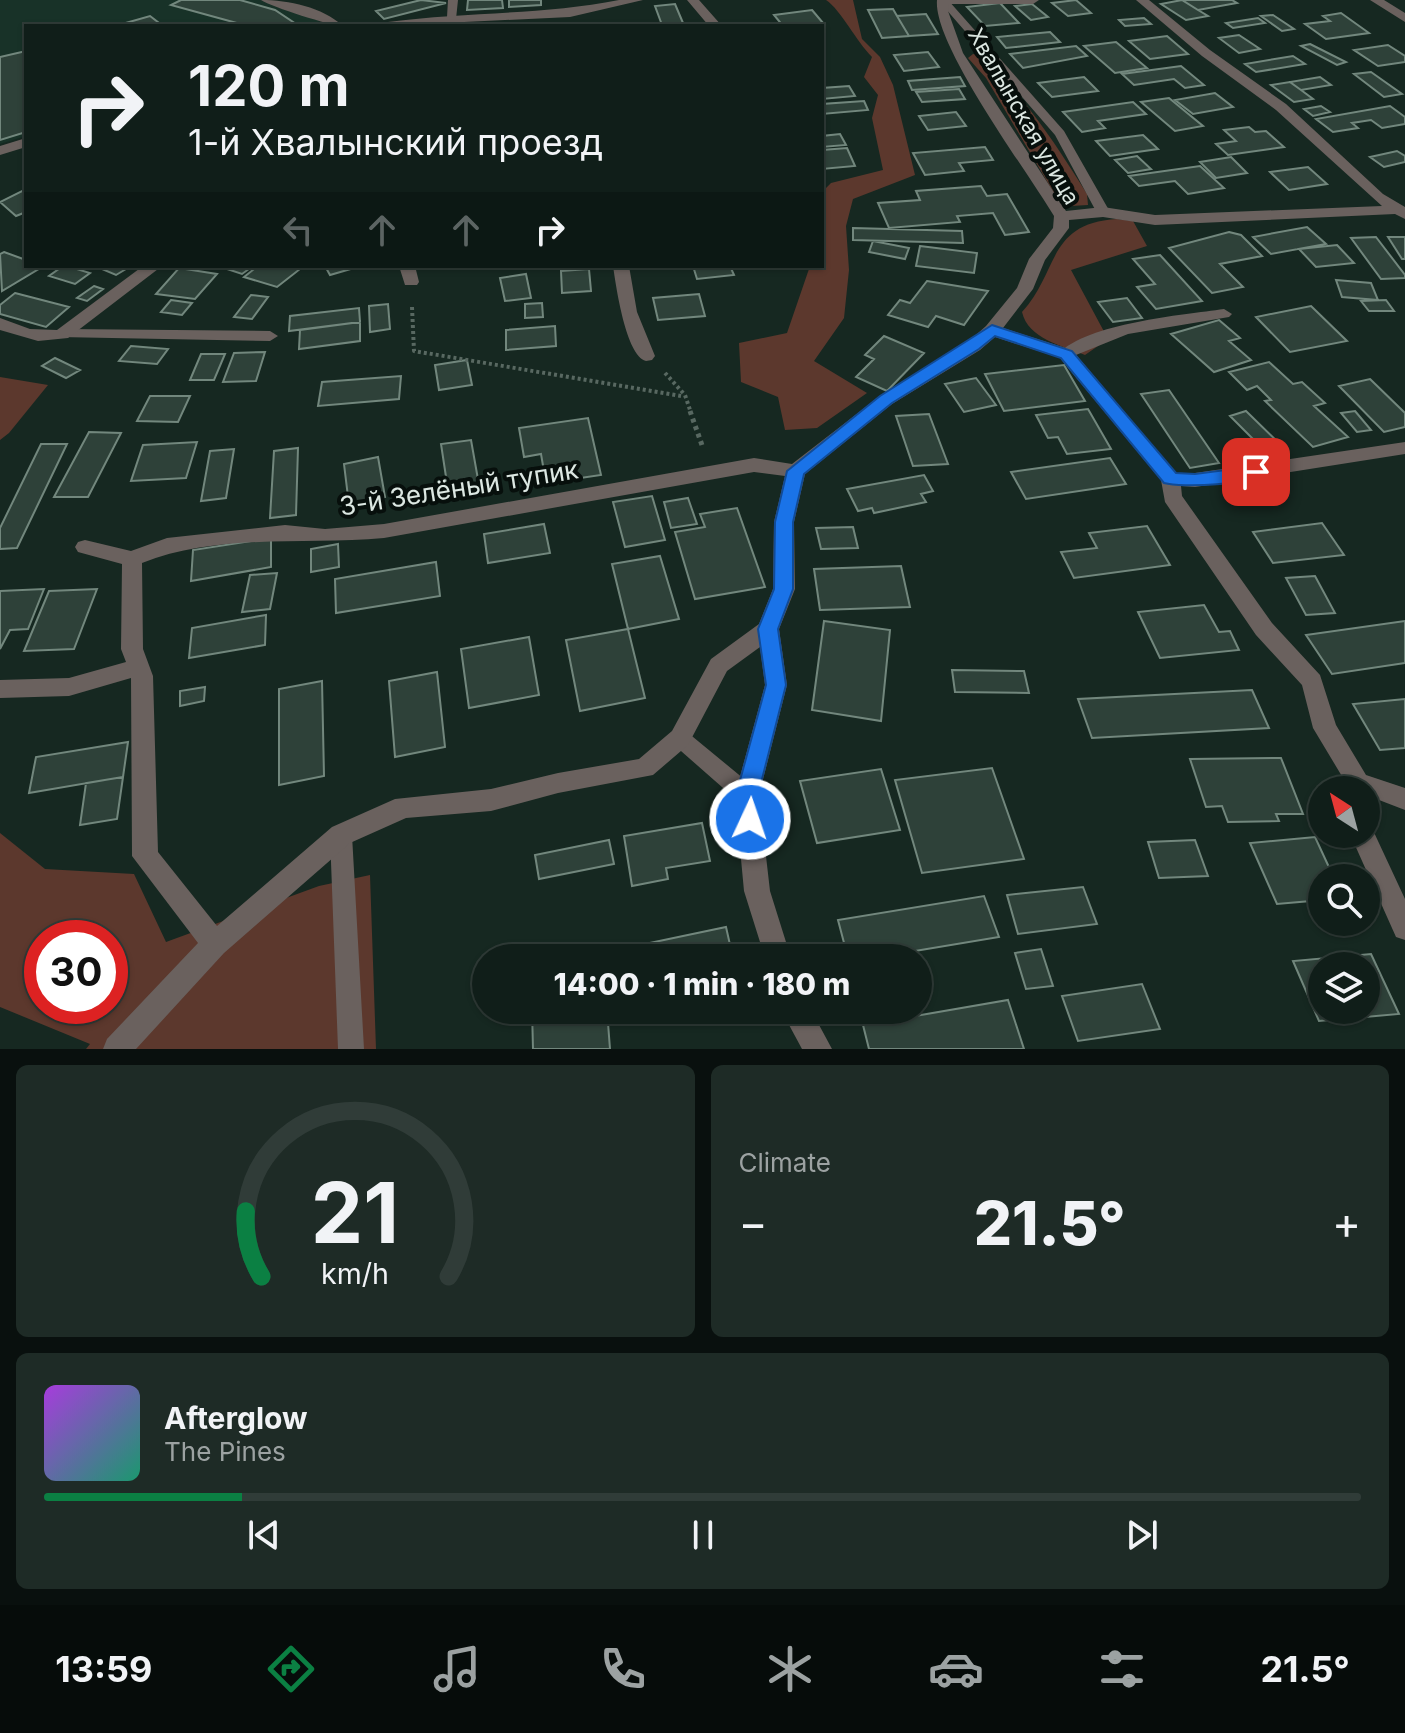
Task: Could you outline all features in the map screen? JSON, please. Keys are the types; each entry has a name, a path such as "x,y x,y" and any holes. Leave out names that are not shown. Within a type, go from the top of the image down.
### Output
{"street":[{"path":"267,0 314,13 333,24"},
{"path":"402,24 452,17 570,13 637,0"},
{"path":"693,0 714,24"},
{"path":"943,0 1033,0"},
{"name":"Хвалынская улица","path":"796,471 886,400 974,346 992,330 1025,289 1037,259 1061,228 1062,216 957,53 942,11 943,0"},
{"path":"1142,0 1206,53 1281,107 1399,212"},
{"path":"1376,0 1405,18"},
{"path":"570,13 574,24"},
{"path":"0,151 24,143"},
{"path":"1062,216 1103,212 1155,220 1399,212"},
{"path":"0,323 38,336 64,334 132,279 151,268"},
{"path":"621,268 629,312 646,356"},
{"path":"992,330 1066,354 1171,479 1172,497 1264,629 1312,681 1325,728 1351,776"},
{"path":"1171,479 1195,480 1405,448"},
{"name":"3-й Зелёный тупик","path":"132,559 167,545 211,540 285,532 325,536 384,531 754,465 796,471"},
{"path":"774,944 757,891 747,795 776,685 768,629 784,589 784,522 796,471"},
{"path":"85,547 132,559 132,649 139,667 145,856 215,944"},
{"path":"117,1049 183,982 215,944 341,835 404,807 491,800 645,768 680,738 719,665 768,629"},
{"path":"0,689 69,687 139,667"},
{"path":"1380,792 1405,799"},
{"path":"1368,848 1405,928"},
{"path":"803,1024 818,1049"}],"lane":[{"path":"452,17 453,0"},
{"path":"943,0 1060,134 1103,212"},
{"path":"1066,354 1095,337 1145,324 1224,314"},
{"path":"64,334 270,336"},
{"path":"680,738 747,795"},
{"path":"341,835 351,1049"}],"path":[{"path":"409,274 414,351 681,396"},
{"path":"646,356 685,395 711,472"}],"shaded area":[{"path":"0,0 267,0 312,16 322,24 24,24 24,137 0,144"},
{"path":"826,0 853,0 862,39 880,57 893,85 915,175 853,199 846,226 849,270 844,318 814,361 867,393 817,428 785,430 778,397 741,382 739,343 787,333 809,268 824,268 824,190 831,183 883,170 872,118 878,95 864,77 872,57"},
{"path":"973,54 981,55 997,71 1038,121 1087,194 1088,205 1071,206 1058,200 986,78 968,58"},
{"path":"1117,219 1133,221 1147,246 1071,270 1108,339 1085,355 1039,335 1031,329 1022,312 1034,297 1057,252 1078,230"},
{"path":"0,377 48,385 0,440"},
{"path":"0,833 45,869 134,874 166,942 319,886 370,875 376,1049 86,1049 90,1044 41,1024 128,1024 128,920 24,920 24,1017 0,1007"}],"building":[{"path":"181,0 240,0 275,10 296,24 240,24 171,5"},
{"path":"421,0 446,3 384,19 376,11"},
{"path":"468,0 502,0 503,8 467,10"},
{"path":"509,0 541,0 541,5 509,7"},
{"path":"1076,0 1091,13 1068,16 1052,3"},
{"path":"1182,0 1232,0 1237,3 1198,10"},
{"path":"1182,0 1208,16 1186,20 1161,4"},
{"path":"1000,3 1019,23 985,26 967,7"},
{"path":"675,4 683,23 662,24 655,6"},
{"path":"1032,4 1048,17 1031,20 1015,6"},
{"path":"893,9 909,36 882,38 868,10"},
{"path":"812,10 823,23 781,24 774,15"},
{"path":"1341,13 1369,33 1326,39 1305,24 1330,21 1323,16"},
{"path":"926,14 938,34 909,36 897,16"},
{"path":"1273,15 1294,29 1282,31 1261,16"},
{"path":"150,16 160,24 122,24"},
{"path":"1144,18 1151,24 1125,26 1119,20"},
{"path":"1258,18 1265,23 1233,28 1226,23"},
{"path":"1050,32 1060,42 1006,48 997,37"},
{"path":"1239,35 1260,49 1239,53 1219,38"},
{"path":"1167,36 1188,54 1150,59 1129,41"},
{"path":"1116,42 1147,68 1115,73 1084,46"},
{"path":"1310,44 1346,62 1337,65 1301,46"},
{"path":"1388,45 1405,56 1405,62 1378,66 1354,50"},
{"path":"1076,46 1087,56 1023,68 1010,54"},
{"path":"24,51 24,133 0,140 0,57"},
{"path":"928,52 939,67 904,71 894,55"},
{"path":"1293,56 1305,64 1256,72 1245,64"},
{"path":"1181,66 1204,85 1185,88 1174,79 1134,85 1122,74"},
{"path":"1371,72 1402,94 1384,97 1354,74"},
{"path":"960,77 965,86 912,90 908,81"},
{"path":"1084,77 1098,91 1052,97 1038,83"},
{"path":"1320,77 1331,85 1301,90 1290,82"},
{"path":"1290,82 1313,99 1294,102 1271,85"},
{"path":"849,86 855,96 824,99 824,88"},
{"path":"959,89 965,99 922,102 916,92"},
{"path":"1215,93 1233,107 1193,114 1175,100"},
{"path":"1169,98 1203,126 1175,131 1141,102"},
{"path":"864,101 868,110 824,114 824,104"},
{"path":"1133,102 1146,114 1098,121 1105,128 1082,132 1063,112"},
{"path":"1321,106 1330,112 1313,116 1304,109"},
{"path":"1390,106 1405,117 1405,124 1382,128 1371,120 1352,123 1358,128 1333,132 1316,119"},
{"path":"956,112 966,126 928,130 919,116"},
{"path":"1249,127 1255,132 1266,131 1284,147 1228,155 1216,144 1236,141 1224,130"},
{"path":"840,134 846,145 824,147 824,136"},
{"path":"1143,135 1158,149 1110,156 1096,141"},
{"path":"985,147 993,160 959,163 964,171 925,175 913,153"},
{"path":"847,148 855,166 824,169 824,150"},
{"path":"1397,151 1405,156 1405,162 1384,167 1370,157"},
{"path":"1137,156 1151,169 1128,173 1115,160"},
{"path":"1231,157 1247,173 1216,178 1200,162"},
{"path":"1200,166 1224,188 1188,194 1175,181 1139,186 1129,176"},
{"path":"1308,167 1327,184 1289,190 1270,172"},
{"path":"981,186 987,196 1007,194 1029,232 1005,235 993,213 957,216 960,222 889,228 878,203 920,200 916,191"},
{"path":"24,190 24,213 16,216 0,202"},
{"path":"1307,227 1326,244 1271,254 1253,237"},
{"path":"853,228 962,231 963,243 853,240"},
{"path":"1229,232 1241,235 1262,256 1220,264 1243,287 1212,293 1169,248"},
{"path":"1376,237 1405,278 1381,279 1351,238"},
{"path":"1388,237 1405,237 1405,259 1402,259"},
{"path":"873,241 909,248 905,259 869,252"},
{"path":"1337,245 1354,263 1316,267 1299,249"},
{"path":"920,246 977,253 974,273 916,266"},
{"path":"4,252 24,259 24,268 40,268 2,291 0,254"},
{"path":"1160,255 1202,301 1156,309 1137,287 1155,284 1133,259"},
{"path":"60,268 90,273 75,284 49,276"},
{"path":"100,268 128,268 116,275"},
{"path":"179,268 217,274 195,299 156,294"},
{"path":"224,268 250,268 242,274"},
{"path":"255,268 300,269 277,287 244,277"},
{"path":"326,268 354,268 330,275"},
{"path":"694,268 731,268 734,275 697,279"},
{"path":"589,269 591,291 562,293 561,271"},
{"path":"526,274 531,298 505,301 500,278"},
{"path":"1336,280 1371,283 1378,300 1342,297"},
{"path":"927,281 988,291 964,325 936,316 928,327 888,315 900,300 910,303"},
{"path":"94,286 103,289 87,301 77,298"},
{"path":"15,293 69,307 46,327 0,314 0,305"},
{"path":"699,294 705,316 658,320 653,298"},
{"path":"251,295 268,297 252,319 234,317"},
{"path":"1127,298 1142,318 1113,322 1098,302"},
{"path":"171,300 192,303 182,315 161,312"},
{"path":"1386,300 1394,311 1369,311 1361,301"},
{"path":"542,303 543,317 525,318 525,304"},
{"path":"388,304 390,329 370,332 369,306"},
{"path":"1311,306 1347,341 1290,352 1256,317"},
{"path":"359,308 360,322 289,331 290,316"},
{"path":"1219,320 1240,338 1229,341 1251,360 1214,372 1171,334"},
{"path":"360,322 360,341 299,349 300,330"},
{"path":"555,326 556,346 506,350 506,330"},
{"path":"884,336 924,353 887,391 856,377 874,359 865,355"},
{"path":"131,346 168,349 157,364 119,361"},
{"path":"265,352 256,381 223,382 234,353"},
{"path":"201,354 225,354 214,380 190,380"},
{"path":"55,358 80,370 66,378 42,366"},
{"path":"467,360 472,385 439,390 435,365"},
{"path":"1269,362 1293,384 1302,382 1325,403 1314,406 1348,437 1313,447 1265,401 1271,400 1257,386 1247,390 1229,372"},
{"path":"1064,365 1085,401 1004,411 985,374"},
{"path":"401,376 399,399 318,406 322,382"},
{"path":"976,378 996,405 964,412 945,384"},
{"path":"1370,379 1405,413 1405,427 1384,432 1339,386"},
{"path":"1169,390 1219,463 1190,468 1141,394"},
{"path":"150,396 190,396 178,422 137,421"},
{"path":"1088,409 1111,449 1067,454 1058,437 1048,438 1036,415"},
{"path":"1246,411 1282,446 1265,451 1230,416"},
{"path":"1355,411 1371,430 1357,432 1341,413"},
{"path":"929,414 948,464 913,466 896,416"},
{"path":"588,418 601,475 546,483 541,454 524,457 519,428"},
{"path":"89,432 121,433 88,497 54,497"},
{"path":"471,440 479,485 448,490 441,444"},
{"path":"197,442 186,478 131,481 143,445"},
{"path":"41,444 67,444 17,548 0,549 0,528"},
{"path":"298,448 296,515 270,518 274,451"},
{"path":"234,449 226,498 201,501 210,451"},
{"path":"378,457 385,497 349,505 344,464"},
{"path":"1110,458 1126,484 1026,499 1011,472"},
{"path":"924,475 933,491 921,494 926,502 874,513 872,508 858,511 847,489"},
{"path":"652,496 665,540 625,547 613,502"},
{"path":"688,498 697,524 671,528 664,502"},
{"path":"737,508 765,587 695,599 675,532 705,527 700,514"},
{"path":"1322,523 1344,555 1273,563 1253,532"},
{"path":"544,524 550,553 488,563 484,534"},
{"path":"1147,526 1170,565 1074,578 1061,552 1097,548 1089,533"},
{"path":"853,527 858,548 821,549 816,528"},
{"path":"271,538 271,567 191,581 193,550"},
{"path":"338,544 339,567 311,572 311,549"},
{"path":"660,556 679,619 628,629 612,564"},
{"path":"436,562 440,596 336,613 335,579"},
{"path":"901,566 910,607 820,610 814,569"},
{"path":"277,573 270,609 242,612 250,575"},
{"path":"1315,576 1335,613 1306,615 1286,578"},
{"path":"44,589 28,629 10,630 0,649 0,591"},
{"path":"97,589 74,649 24,651 49,591"},
{"path":"1204,605 1219,632 1230,631 1239,650 1160,658 1138,612"},
{"path":"266,615 265,645 189,658 192,628"},
{"path":"824,621 890,630 881,721 812,710"},
{"path":"1405,621 1405,663 1332,674 1306,635"},
{"path":"628,629 645,698 580,711 566,640"},
{"path":"529,637 539,695 469,708 461,649"},
{"path":"952,670 1024,671 1029,693 955,692"},
{"path":"437,672 445,747 395,757 389,681"},
{"path":"322,681 324,776 279,785 279,689"},
{"path":"205,687 204,701 180,706 180,691"},
{"path":"1252,690 1269,728 1092,738 1078,699"},
{"path":"1405,699 1405,748 1380,750 1353,704"},
{"path":"128,742 123,777 29,793 36,757"},
{"path":"1281,758 1303,814 1276,814 1279,821 1228,822 1222,806 1206,807 1190,759"},
{"path":"992,768 1024,859 922,873 895,780"},
{"path":"881,769 900,830 817,843 800,781"},
{"path":"123,777 117,819 80,825 86,783"},
{"path":"702,823 710,861 666,868 668,879 632,886 624,836"},
{"path":"1308,838 1308,848 1320,848 1328,864 1308,864 1308,901 1277,904 1250,843"},
{"path":"609,840 614,864 539,879 535,855"},
{"path":"1195,840 1208,876 1159,878 1148,842"},
{"path":"1083,887 1097,924 1018,934 1007,895"},
{"path":"984,896 999,937 932,948 932,944 844,944 838,920"},
{"path":"726,927 730,944 645,944"},
{"path":"1041,949 1053,986 1026,989 1015,953"},
{"path":"1308,960 1308,996 1293,961"},
{"path":"1380,973 1399,1014 1380,1016"},
{"path":"1142,984 1160,1029 1078,1041 1062,996"},
{"path":"1008,1000 1024,1049 869,1049 863,1025 932,1024 932,1013"},
{"path":"532,1024 608,1024 610,1049 533,1049"}],"route":[{"path":"750,819 747,795 776,685 768,629 784,589 784,522 796,471 886,400 974,346 992,330 1066,354 1171,479 1195,480 1256,472"}]}
